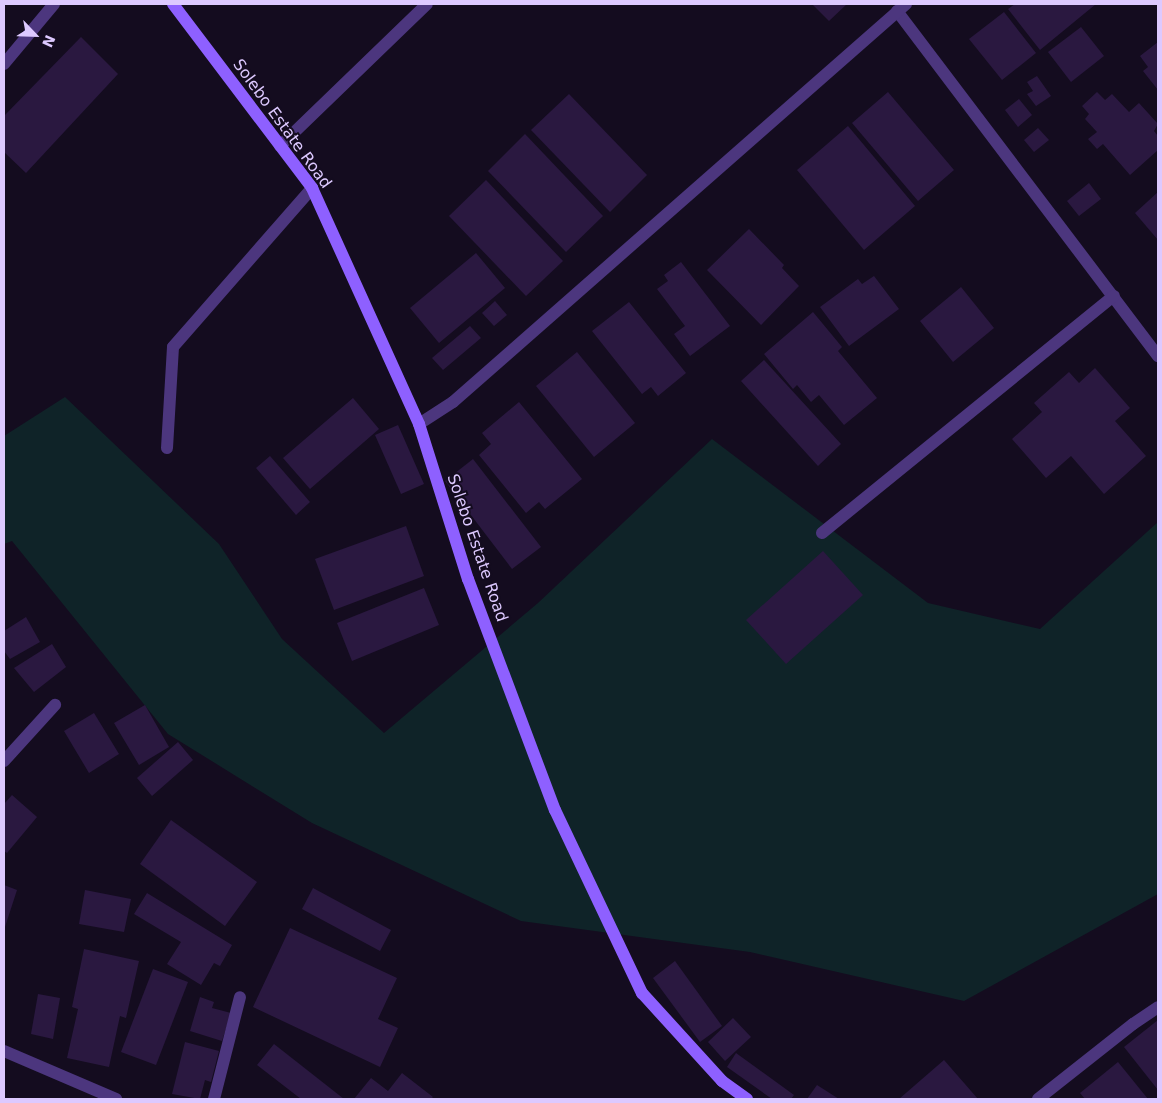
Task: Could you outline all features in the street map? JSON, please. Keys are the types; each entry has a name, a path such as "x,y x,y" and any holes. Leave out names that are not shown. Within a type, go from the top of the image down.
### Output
{"street":[{"path":"4,64 54,4"},
{"name":"Solebo Estate Road","path":"173,4 312,188 419,424 468,579 555,810 642,993 722,1081 747,1099"},
{"path":"280,146 428,4"},
{"path":"419,424 452,402 901,8 1158,356"},
{"path":"167,448 173,347 312,188"},
{"path":"822,533 1114,296"},
{"path":"4,760 55,705"},
{"path":"214,1099 240,997"},
{"path":"1038,1099 1133,1024 1158,1007"},
{"path":"4,1051 116,1099"}],"green space":[{"path":"65,397 219,544 282,639 384,733 538,603 712,439 928,603 1040,629 1158,522 1158,894 964,1001 750,952 521,921 312,823 168,734 12,541 4,544 4,436"}],"building":[{"path":"812,4 847,4 829,21"},
{"path":"1015,4 1096,4 1040,50 1008,9"},
{"path":"1004,12 1036,53 1002,80 969,39"},
{"path":"1081,27 1104,56 1071,82 1048,52"},
{"path":"81,37 118,74 26,173 4,152 4,116"},
{"path":"1158,42 1158,90 1143,71 1148,67 1140,56"},
{"path":"1037,76 1051,96 1036,106 1027,94 1033,91 1027,82"},
{"path":"888,92 954,170 918,201 852,123"},
{"path":"1097,92 1105,100 1112,94 1129,112 1139,103 1158,124 1154,131 1158,136 1158,150 1130,175 1103,144 1097,149 1088,139 1097,132 1085,119 1089,114 1082,106"},
{"path":"569,94 647,175 610,212 531,130"},
{"path":"1019,99 1032,115 1018,127 1005,110"},
{"path":"848,126 915,206 864,250 797,170"},
{"path":"1038,128 1049,140 1034,152 1024,140"},
{"path":"525,134 603,216 566,252 488,171"},
{"path":"486,180 563,261 526,296 449,216"},
{"path":"1089,183 1101,199 1079,216 1067,201"},
{"path":"1158,192 1158,240 1135,213"},
{"path":"749,229 784,265 782,268 799,286 761,325 707,270"},
{"path":"476,253 505,288 439,343 410,308"},
{"path":"681,262 730,326 690,356 674,334 685,326 657,289 668,281 664,275"},
{"path":"874,276 899,309 849,346 820,307 858,279 862,284"},
{"path":"961,287 994,328 953,362 920,321"},
{"path":"495,301 507,315 494,326 482,313"},
{"path":"629,302 686,373 658,396 651,387 642,394 592,331"},
{"path":"813,312 842,347 838,351 877,398 844,425 819,395 811,402 797,385 793,389 764,354"},
{"path":"470,326 481,338 443,370 432,358"},
{"path":"577,352 635,423 594,457 536,386"},
{"path":"764,360 841,444 818,466 741,381"},
{"path":"1095,368 1130,408 1115,421 1146,456 1104,494 1071,456 1046,478 1012,439 1042,412 1034,403 1069,372 1079,383"},
{"path":"353,398 379,429 310,489 283,458"},
{"path":"519,402 582,479 545,509 539,502 526,513 479,455 491,444 482,433"},
{"path":"398,425 424,484 401,494 375,435"},
{"path":"270,456 310,502 296,515 256,468"},
{"path":"473,459 541,547 512,569 445,481"},
{"path":"406,526 424,576 334,610 315,559"},
{"path":"823,551 863,595 786,664 746,620"},
{"path":"424,588 439,625 352,661 337,623"},
{"path":"26,617 40,642 10,659 4,651 4,631"},
{"path":"52,644 66,667 34,692 14,668"},
{"path":"145,705 169,747 139,765 114,723"},
{"path":"94,713 119,754 89,773 64,731"},
{"path":"178,742 193,760 152,796 137,778"},
{"path":"12,795 37,817 7,853 4,851 4,804"},
{"path":"171,820 257,882 225,926 140,864"},
{"path":"4,885 17,890 4,930"},
{"path":"313,888 391,930 380,951 302,909"},
{"path":"85,890 131,899 124,932 79,924"},
{"path":"147,893 232,945 220,966 214,963 201,985 167,964 181,942 134,914"},
{"path":"290,928 397,978 378,1019 398,1028 380,1067 253,1007"},
{"path":"84,949 139,961 126,1018 120,1016 109,1067 67,1058 78,1009 72,1007"},
{"path":"675,961 722,1026 700,1042 653,978"},
{"path":"153,969 188,982 156,1065 121,1052"},
{"path":"38,994 60,998 53,1039 31,1034"},
{"path":"200,997 214,1002 212,1008 231,1013 222,1041 190,1031"},
{"path":"733,1018 751,1037 725,1061 708,1042"},
{"path":"1158,1020 1158,1090 1124,1047"},
{"path":"185,1042 219,1051 211,1082 205,1080 200,1099 172,1094"},
{"path":"274,1044 344,1099 301,1099 257,1065"},
{"path":"736,1053 794,1095 791,1099 772,1099 727,1067"},
{"path":"944,1060 978,1099 899,1099"},
{"path":"1118,1062 1148,1099 1085,1099 1080,1093"},
{"path":"402,1073 433,1097 431,1099 354,1099 371,1078 388,1091"},
{"path":"817,1085 839,1099 807,1099"}]}
